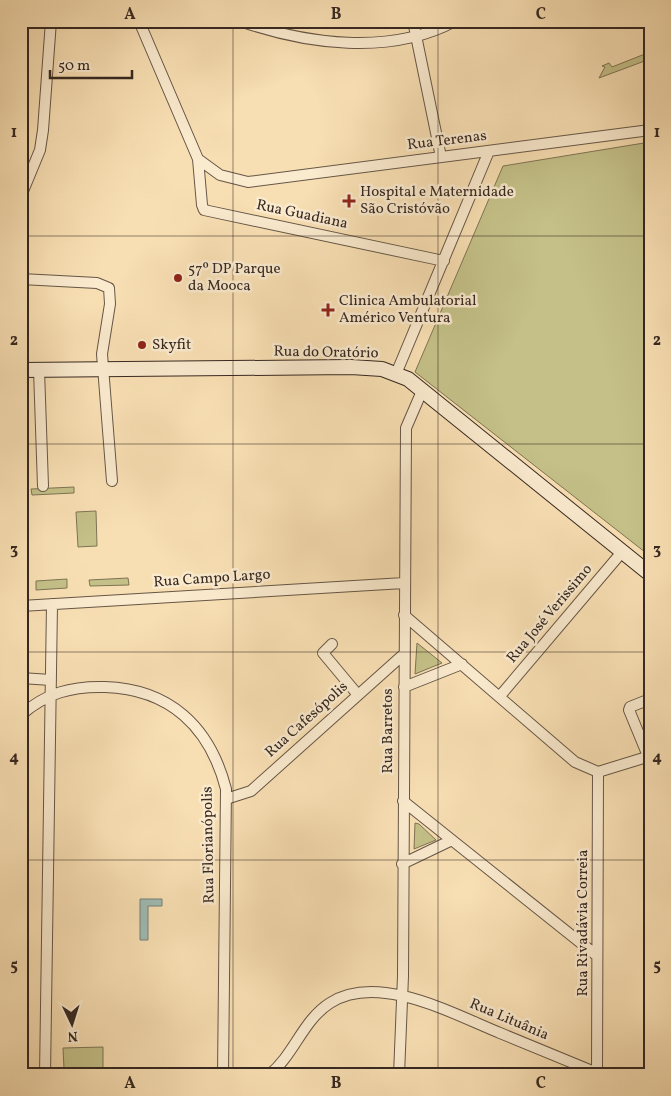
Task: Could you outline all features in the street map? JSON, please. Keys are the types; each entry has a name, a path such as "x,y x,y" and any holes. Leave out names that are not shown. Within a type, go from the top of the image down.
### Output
{"street":[{"path":"23,192 34,165 43,130 51,21"},
{"path":"139,21 198,159"},
{"path":"240,21 273,33 330,42 380,42 417,36 433,33 455,21"},
{"path":"414,21 441,157"},
{"name":"Rua Terenas","path":"198,159 220,175 248,182 650,130"},
{"path":"396,374 489,151"},
{"name":"Rua Guadiana","path":"198,159 204,210 444,261"},
{"path":"21,279 97,283 109,288 110,304 102,354 112,481"},
{"name":"Rua do Oratório","path":"21,370 351,367 382,369 408,379 650,574"},
{"path":"39,370 43,486"},
{"name":"Rua Barretos","path":"399,1075 403,996 402,864 406,428 422,391"},
{"name":"Rua José Verissimo","path":"500,696 622,552"},
{"name":"Rua Campo Largo","path":"21,606 404,583"},
{"path":"45,1075 52,604"},
{"path":"404,615 575,762 598,772 649,756 629,710 630,707 650,699"},
{"path":"332,644 323,652 358,695"},
{"name":"Rua Cafesópolis","path":"226,799 250,791 404,654"},
{"path":"404,687 462,664"},
{"path":"21,678 51,680"},
{"name":"Rua Florianópolis","path":"21,715 36,702 51,695 84,686 134,690 156,696 174,708 196,726 209,746 220,766 226,788 223,1075"},
{"name":"Rua Rivadávia Correia","path":"598,772 596,955 600,1074"},
{"path":"403,801 596,955"},
{"path":"402,864 452,840"},
{"name":"Rua Lituânia","path":"269,1075 287,1059 316,1015 330,1003 352,993 380,993 403,996 428,1003 600,1074"}],"shaded area":[{"path":"650,52 650,59 599,78 605,67 602,66 609,63 612,67"},
{"path":"650,142 650,556 415,372 503,166"},
{"path":"74,487 74,493 32,495 31,489"},
{"path":"96,511 97,546 78,547 76,512"},
{"path":"128,578 129,585 90,586 89,580"},
{"path":"67,579 67,588 36,590 36,581"},
{"path":"417,643 442,663 415,674"},
{"path":"415,823 419,824 436,840 414,849"},
{"path":"103,1047 103,1069 64,1069 63,1048"}],"water":[{"path":"140,899 162,899 162,906 148,906 148,940 140,940"}],"place":[{"name":"Hospital e Maternidade São Cristóvão","path":"349,201"},
{"name":"57º DP Parque da Mooca","path":"178,278"},
{"name":"Clinica Ambulatorial Américo Ventura","path":"328,310"},
{"name":"Skyfit","path":"142,345"}]}
